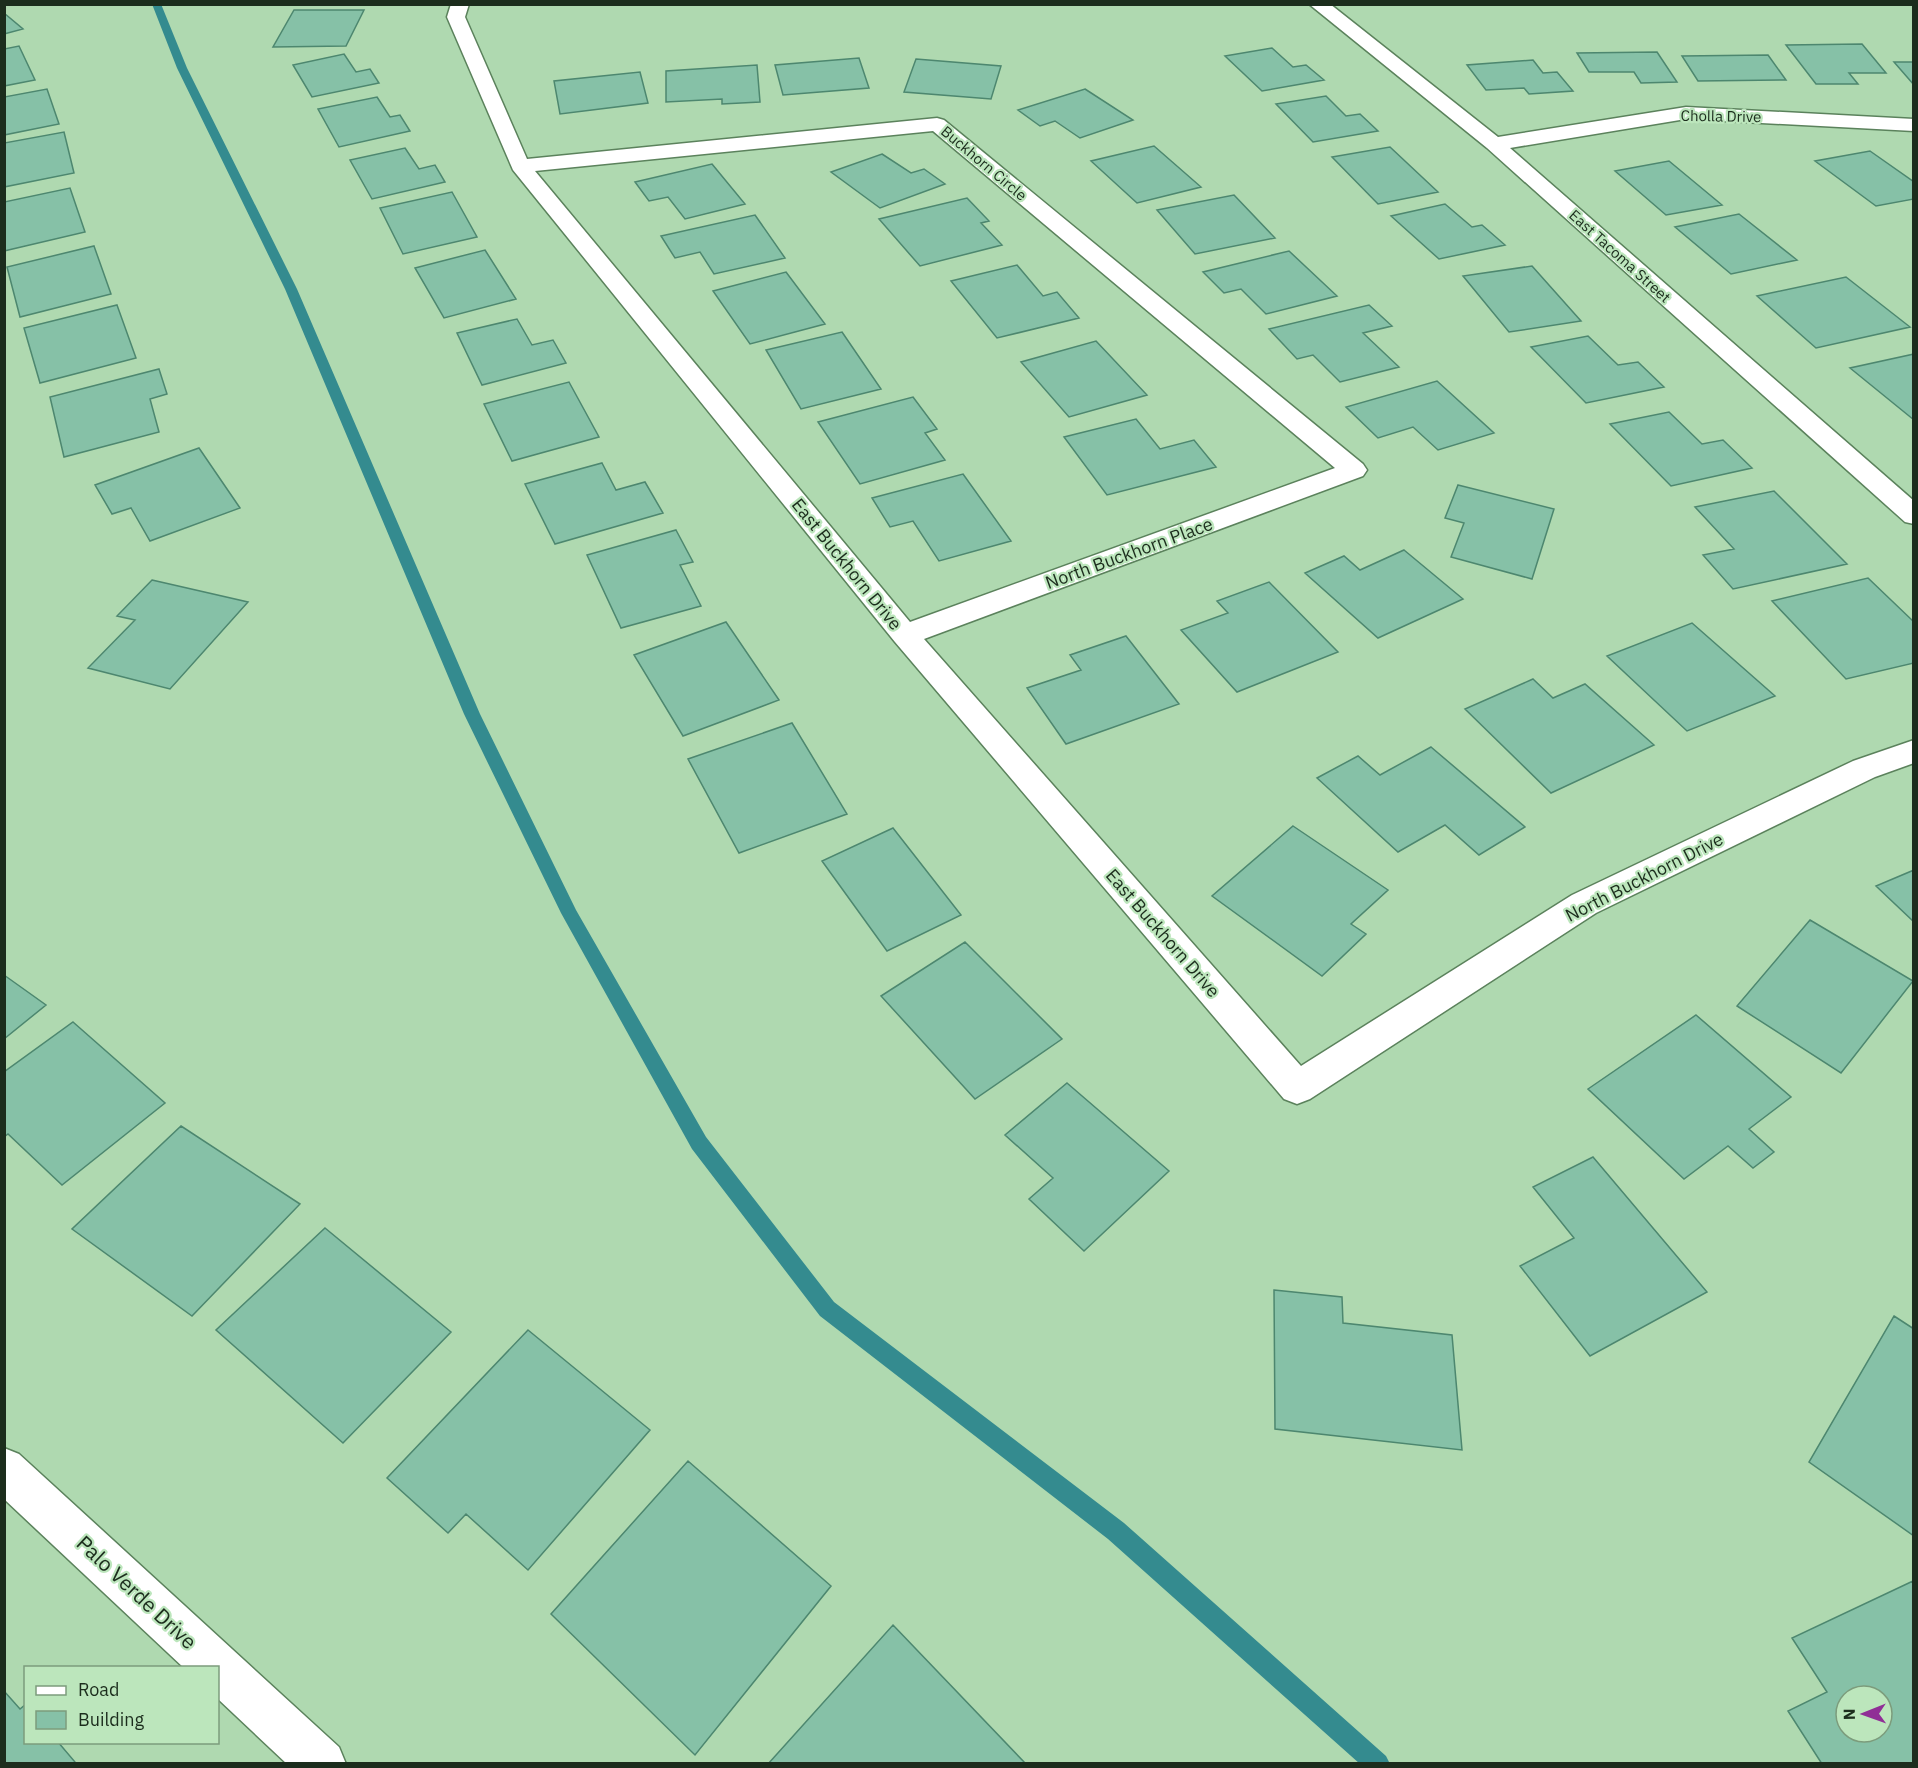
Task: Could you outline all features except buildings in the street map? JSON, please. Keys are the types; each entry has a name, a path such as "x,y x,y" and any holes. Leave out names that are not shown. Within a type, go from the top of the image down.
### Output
{"street":[{"name":"East Buckhorn Drive","path":"460,4 456,17 520,166 905,635 1297,1088"},
{"name":"East Tacoma Street","path":"1318,4 1494,144 1914,516"},
{"name":"Cholla Drive","path":"1494,144 1686,113 1910,127"},
{"name":"Buckhorn Circle","path":"520,166 937,124 1354,470"},
{"name":"North Buckhorn Place","path":"905,635 1354,470"},
{"name":"North Buckhorn Drive","path":"1297,1088 1584,904 1864,769 1914,751"},
{"name":"Palo Verde Drive","path":"4,1469 216,1666"},
{"name":"Palo Verde Drive","path":"219,1668 322,1764"}],"waterway":[{"path":"156,4 182,68 291,289 472,714 569,913 699,1143 827,1309 1116,1531 1378,1764"}]}
